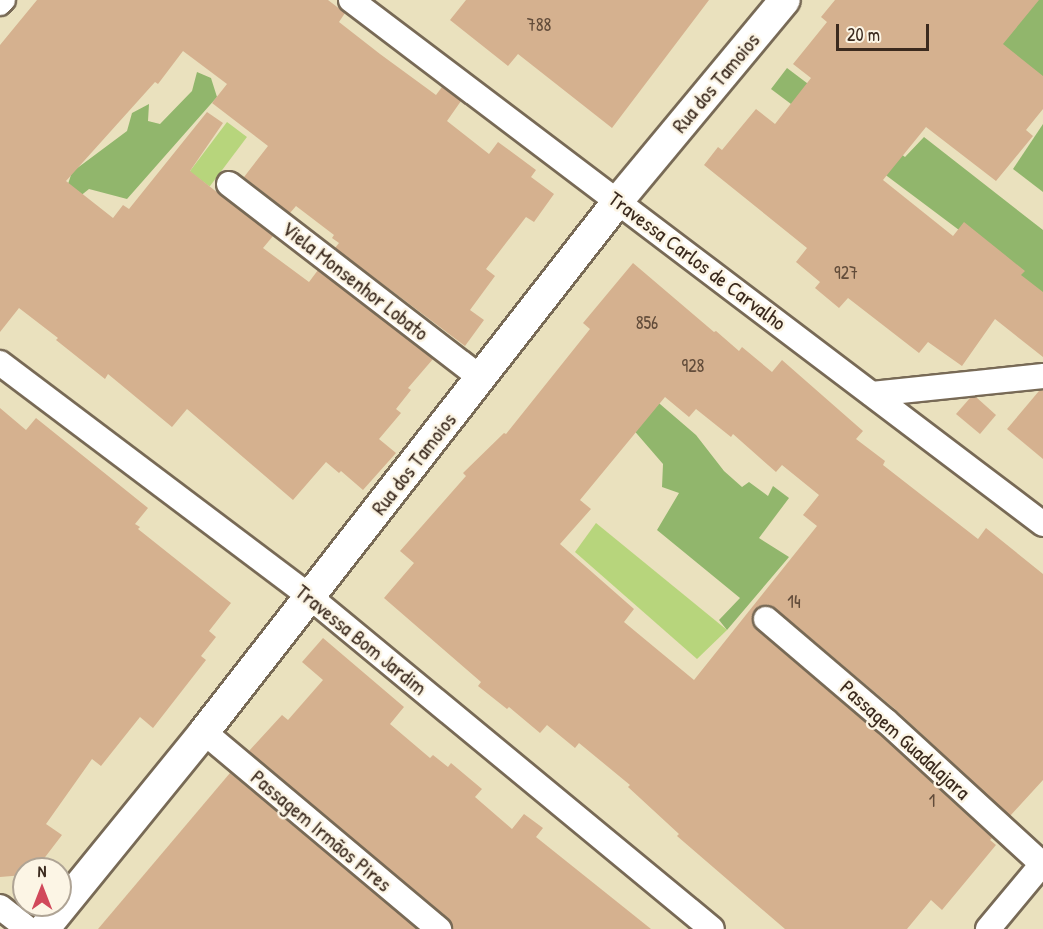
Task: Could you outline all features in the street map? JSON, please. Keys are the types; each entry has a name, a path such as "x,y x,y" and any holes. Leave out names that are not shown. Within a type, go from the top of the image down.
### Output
{"street":[{"name":"Travessa Carlos de Carvalho","path":"351,0 1043,524"},
{"name":"Rua dos Tamoios","path":"44,929 204,732 618,201 785,0"},
{"name":"Viela Monsenhor Lobato","path":"229,184 481,378"},
{"name":"Travessa Bom Jardim","path":"0,363 310,597 712,929"},
{"path":"872,394 1043,376"},
{"name":"Passagem Guadalajara","path":"766,619 886,721 1043,864"},
{"name":"Passagem Irmãos Pires","path":"204,732 439,929"},
{"path":"987,929 1043,864"},
{"path":"0,908 28,929"}],"green space":[{"path":"1031,0 1043,0 1043,81 998,48"},
{"path":"787,68 905,157 924,137 1043,230 1043,293 771,89"},
{"path":"197,72 211,78 217,97 127,199 89,189 69,205 65,193 72,172 127,131 132,113 149,104 148,121 160,124 192,91"},
{"path":"227,122 247,137 210,187 190,172"},
{"path":"1043,124 1043,192 1013,169"},
{"path":"653,398 696,435 724,471 742,487 749,482 768,496 773,486 789,498 759,538 789,557 727,630 719,620 740,598 657,530 679,493 662,487 663,464 631,427"},
{"path":"596,523 727,630 697,659 575,552"}],"building":[{"path":"37,0 328,0 345,13 339,22 380,54 436,95 442,87 461,101 447,121 489,154 498,142 536,170 531,177 554,194 534,222 526,217 486,269 495,276 470,310 484,320 465,346 335,248 339,243 332,238 334,235 296,206 290,213 244,177 268,146 212,103 227,84 183,51 158,84 155,82 66,181 113,218 123,205 129,209 207,112 223,123 190,171 273,236 263,248 309,282 318,270 433,359 408,388 411,390 396,409 401,413 379,439 396,453 363,490 341,471 339,473 326,462 293,500 187,409 172,427 108,374 105,379 19,308 0,332 0,45"},
{"path":"466,0 709,0 612,128 518,54 508,66 450,20"},
{"path":"835,0 1039,0 1003,44 1043,76 1043,109 1026,130 1033,136 996,181 926,127 883,180 953,236 964,222 1025,271 1021,275 1043,292 1043,357 995,319 962,366 928,342 919,353 848,298 839,308 815,288 820,282 796,262 807,248 704,165 718,147 722,150 756,109 775,124 811,78 793,64 827,22 821,17"},
{"path":"633,263 739,351 742,347 772,372 782,360 863,431 856,439 885,461 883,465 978,539 986,528 1043,574 1043,780 1010,816 896,710 775,608 762,605 752,616 757,630 877,732 992,838 990,840 996,845 942,910 931,900 907,929 785,929 677,836 679,834 628,787 630,785 579,743 575,748 547,725 540,733 509,707 507,709 478,686 481,682 384,598 414,563 400,551 466,476 463,473 504,433 506,434 590,329 583,323","holes":["665,397 689,417 696,409 731,437 733,434 776,472 782,465 819,495 803,515 817,526 694,680 624,622 634,609 560,544 591,509 580,500"]},
{"path":"1043,390 1043,459 1007,429 1039,391"},
{"path":"976,397 996,415 980,434 956,414 970,398"},
{"path":"0,408 26,430 36,418 148,508 135,524 140,527 138,529 231,603 209,631 216,637 201,656 206,660 153,728 140,717 101,766 92,759 46,824 62,835 45,857 12,857 12,876 0,877"},
{"path":"323,638 404,707 390,724 430,758 433,755 448,767 451,763 482,789 475,797 512,829 524,814 543,828 536,837 651,929 453,929 448,918 249,751 282,715 288,720 323,680 302,662"},
{"path":"230,773 417,929 98,929"}]}
